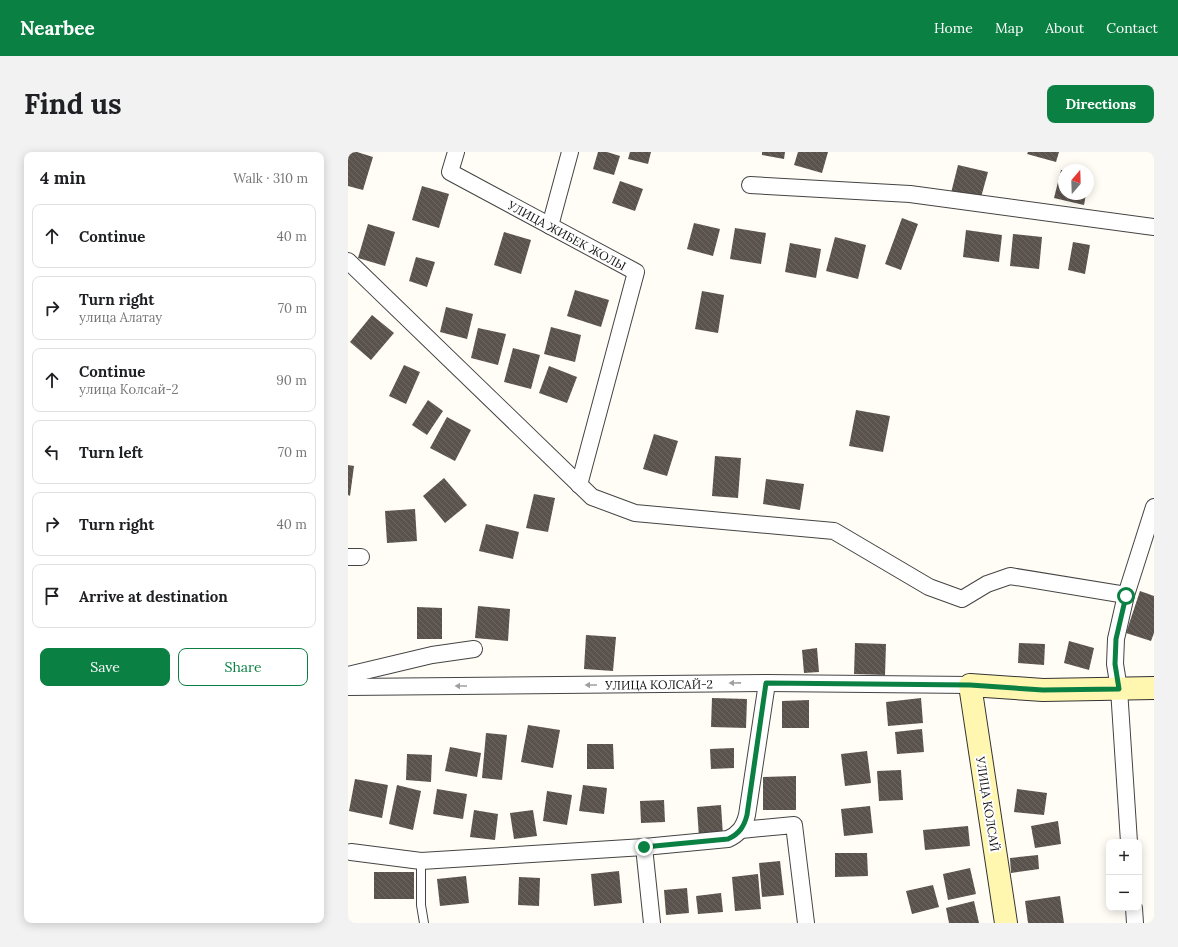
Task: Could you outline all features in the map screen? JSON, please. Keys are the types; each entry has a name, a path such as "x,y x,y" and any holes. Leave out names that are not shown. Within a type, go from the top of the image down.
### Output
{"street":[{"name":"УЛИЦА ЖИБЕК ЖОЛЫ","path":"456,152 450,172 636,272 579,485"},
{"path":"550,226 570,152"},
{"path":"750,185 910,194 1154,226"},
{"path":"348,262 592,497 635,513 834,530 929,587 962,598 987,584 1010,576 1126,596"},
{"path":"1129,839 1119,689 1115,664 1116,639 1126,596 1154,507"},
{"path":"348,675 432,655 474,649"},
{"path":"351,852 421,861 644,847 728,839 735,836 741,830 747,815 766,683"},
{"name":"УЛИЦА КОЛСАЙ-2","path":"348,687 766,683 970,685"},
{"path":"970,685 1043,690 1154,688"},
{"name":"УЛИЦА КОЛСАЙ","path":"970,685 1006,923"},
{"path":"741,830 794,825 806,923"},
{"path":"644,847 652,923"},
{"path":"1134,911 1134,923"}],"lane":[{"path":"421,861 421,905 424,923"}],"building":[{"path":"348,152 357,152 373,157 363,190 348,186"},
{"path":"598,152 607,152 620,156 614,175 593,169"},
{"path":"630,152 651,152 648,164 628,159"},
{"path":"762,152 785,152 784,159 762,155"},
{"path":"798,152 828,152 822,173 794,165"},
{"path":"1028,152 1059,152 1056,162 1027,154"},
{"path":"958,165 988,172 980,201 951,193"},
{"path":"620,181 643,189 635,211 612,203"},
{"path":"1058,182 1058,199 1054,198"},
{"path":"422,186 449,194 439,228 412,220"},
{"path":"1063,200 1085,200 1084,205"},
{"path":"902,218 918,224 901,270 885,264"},
{"path":"694,223 720,229 713,256 687,249"},
{"path":"368,224 395,232 385,266 358,258"},
{"path":"735,228 766,233 761,264 730,259"},
{"path":"966,230 1002,235 999,262 963,257"},
{"path":"504,232 531,240 521,274 494,265"},
{"path":"1013,234 1042,237 1039,269 1010,266"},
{"path":"835,237 866,245 858,279 826,271"},
{"path":"1073,242 1090,245 1085,274 1068,270"},
{"path":"790,243 821,249 816,278 785,272"},
{"path":"416,257 435,262 427,287 409,281"},
{"path":"575,290 609,300 601,327 567,316"},
{"path":"702,291 724,295 718,333 695,329"},
{"path":"446,307 473,314 467,339 440,332"},
{"path":"372,315 394,333 371,360 350,342"},
{"path":"551,327 581,335 575,362 544,354"},
{"path":"478,328 506,334 498,365 471,358"},
{"path":"513,348 540,355 531,389 504,382"},
{"path":"404,365 420,372 406,404 389,396"},
{"path":"549,366 577,377 567,403 539,393"},
{"path":"428,400 443,411 427,435 412,425"},
{"path":"856,410 890,416 883,452 849,446"},
{"path":"447,417 471,430 455,461 430,448"},
{"path":"654,434 678,441 667,476 643,469"},
{"path":"715,456 741,458 738,498 712,496"},
{"path":"348,465 354,466 350,496 348,495"},
{"path":"444,478 467,505 445,523 423,496"},
{"path":"766,479 804,484 800,510 763,504"},
{"path":"534,494 555,498 548,532 526,528"},
{"path":"415,509 417,541 387,543 385,511"},
{"path":"486,524 519,532 513,559 479,551"},
{"path":"1140,591 1154,596 1154,633 1151,641 1126,633"},
{"path":"478,606 510,609 508,641 475,638"},
{"path":"417,607 442,608 442,639 417,639"},
{"path":"586,635 616,637 613,671 584,669"},
{"path":"1069,641 1094,648 1089,670 1064,663"},
{"path":"855,643 886,644 885,675 854,674"},
{"path":"1019,643 1045,644 1044,665 1018,663"},
{"path":"817,648 819,672 804,673 802,650"},
{"path":"712,698 747,699 746,728 711,727"},
{"path":"921,698 923,723 888,726 886,702"},
{"path":"809,700 809,728 782,728 782,701"},
{"path":"528,725 560,730 553,768 521,762"},
{"path":"922,729 924,752 897,754 895,732"},
{"path":"486,733 507,735 502,780 482,778"},
{"path":"587,744 613,744 614,769 587,769"},
{"path":"450,747 481,753 477,777 445,771"},
{"path":"734,748 734,768 711,769 710,749"},
{"path":"867,751 871,783 845,786 841,754"},
{"path":"407,754 432,755 431,782 406,780"},
{"path":"901,770 903,800 879,801 877,771"},
{"path":"796,776 796,810 763,810 763,777"},
{"path":"355,779 388,785 382,818 349,811"},
{"path":"397,785 421,791 413,830 389,824"},
{"path":"583,785 607,788 604,814 579,811"},
{"path":"437,789 467,794 463,819 433,814"},
{"path":"1017,789 1047,793 1044,815 1014,812"},
{"path":"547,791 572,795 567,825 543,821"},
{"path":"664,800 665,822 641,823 640,801"},
{"path":"721,805 723,836 699,838 697,807"},
{"path":"870,806 873,833 844,836 841,809"},
{"path":"474,810 498,814 495,840 470,837"},
{"path":"533,810 537,836 514,839 510,813"},
{"path":"1058,821 1061,844 1035,848 1031,826"},
{"path":"968,826 970,846 925,850 923,830"},
{"path":"835,853 867,853 868,876 835,877"},
{"path":"1038,855 1039,869 1011,873 1010,858"},
{"path":"780,861 784,895 762,897 759,863"},
{"path":"970,868 976,894 948,900 943,874"},
{"path":"619,871 622,903 594,906 591,874"},
{"path":"374,872 414,872 414,899 374,899"},
{"path":"758,874 761,909 735,911 732,877"},
{"path":"466,876 469,903 440,906 437,879"},
{"path":"519,877 540,878 539,906 518,905"},
{"path":"933,885 939,907 912,914 906,891"},
{"path":"687,888 689,913 666,915 664,890"},
{"path":"721,893 723,912 698,914 696,896"},
{"path":"1060,896 1064,923 1028,923 1025,901"},
{"path":"974,901 979,923 949,923 946,908"}],"route":[{"path":"644,847 728,839 735,836 741,830 747,815 766,683 970,685 1043,690 1119,689 1115,664 1116,639 1126,596"}]}
